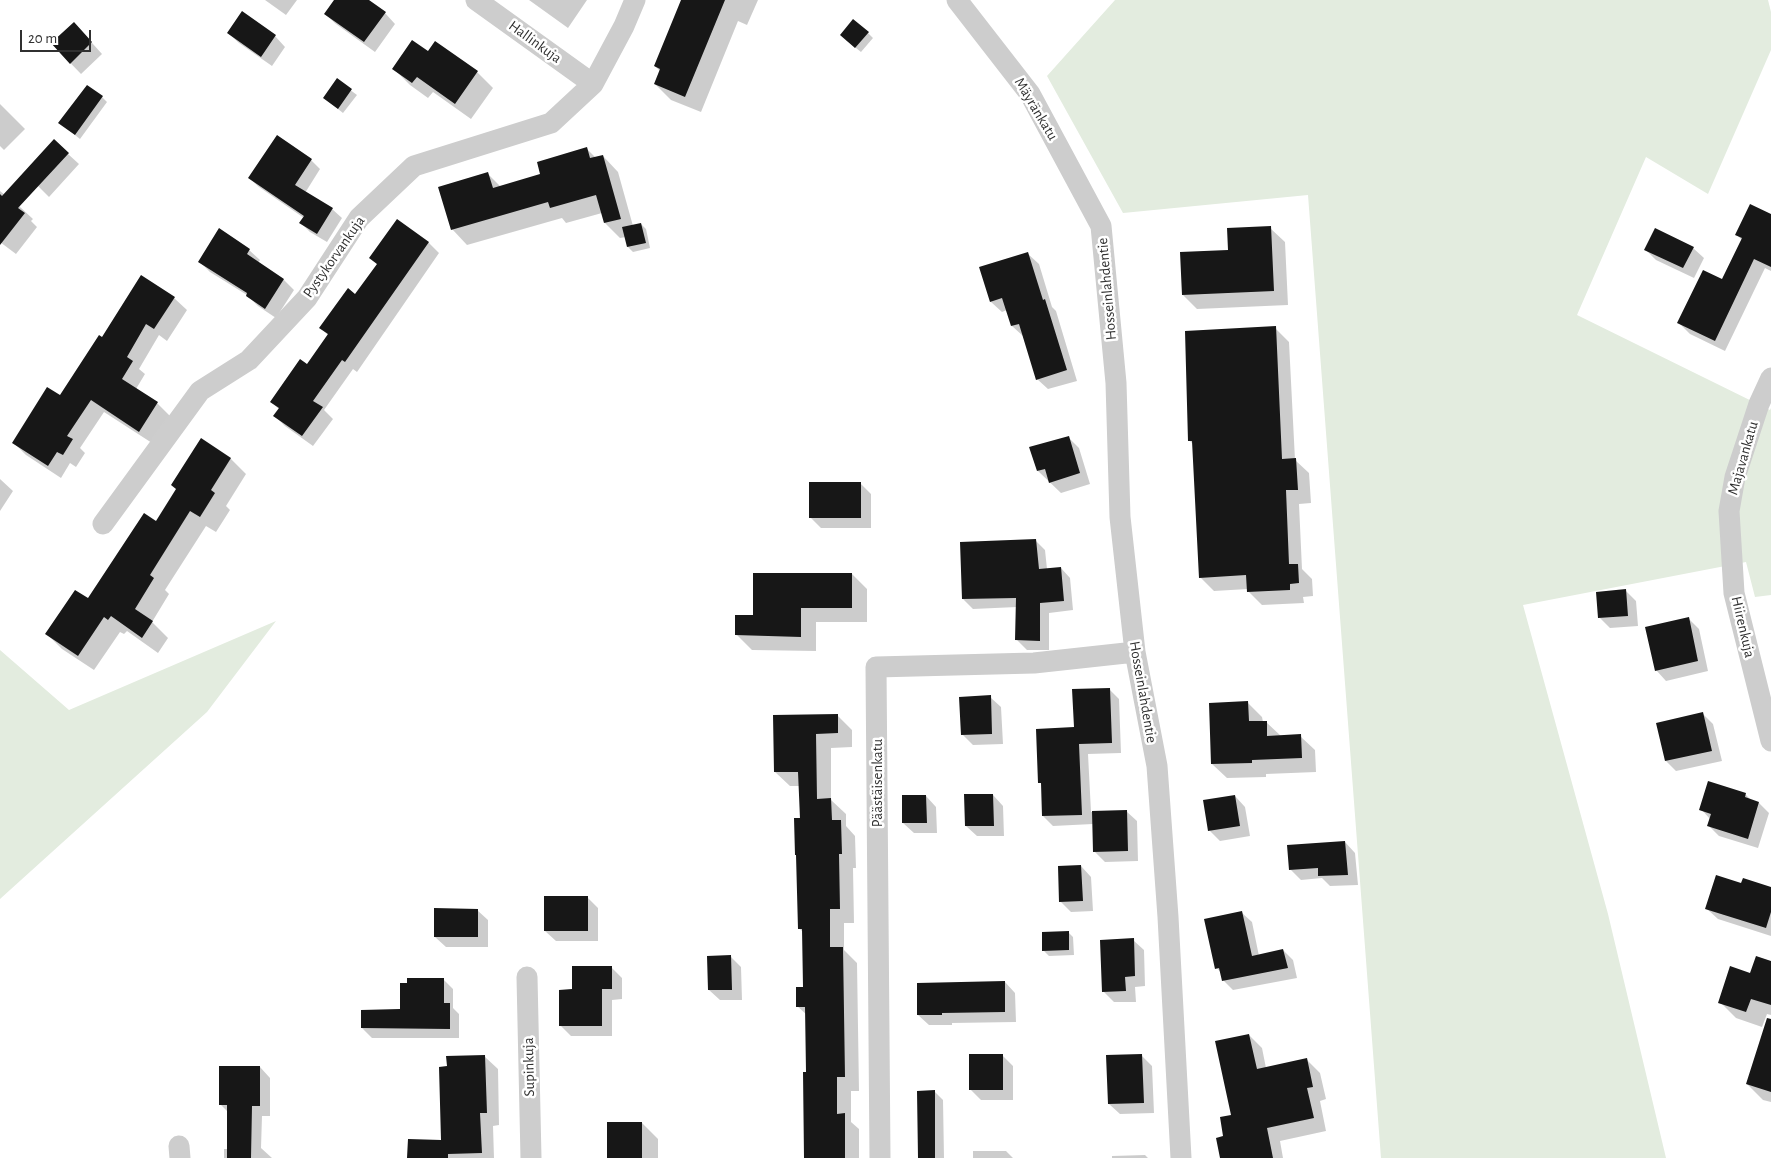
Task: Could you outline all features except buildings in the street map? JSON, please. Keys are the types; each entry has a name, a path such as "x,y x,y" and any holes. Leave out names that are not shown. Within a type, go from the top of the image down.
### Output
{"street":[{"name":"Hallinkuja","path":"476,0 593,84"},
{"name":"Pystykorvankuja","path":"103,524 200,391 249,360 307,298 359,218 414,166 551,123 593,84 624,26 635,0"},
{"name":"Mäyränkatu","path":"957,0 1030,94 1101,226"},
{"name":"Hosseinlahdentie","path":"1101,226 1116,383 1120,517 1135,652 1156,766 1168,917 1181,1158"},
{"name":"Majavankatu","path":"1729,511 1735,477 1759,404 1771,378"},
{"name":"Hiirenkuja","path":"1729,511 1734,593 1771,741"},
{"name":"Päästäisenkatu","path":"880,1158 876,668 1034,663 1135,652"},
{"name":"Supinkuja","path":"527,977 531,1158"}],"shaded area":[{"path":"1115,0 1768,0 1771,12 1771,50 1708,194 1646,157 1577,315 1770,410 1771,408 1771,595 1755,597 1746,562 1523,605 1608,914 1666,1158 1381,1158 1308,195 1123,213 1047,76"},
{"path":"276,621 207,712 0,899 0,650 69,710"}]}
